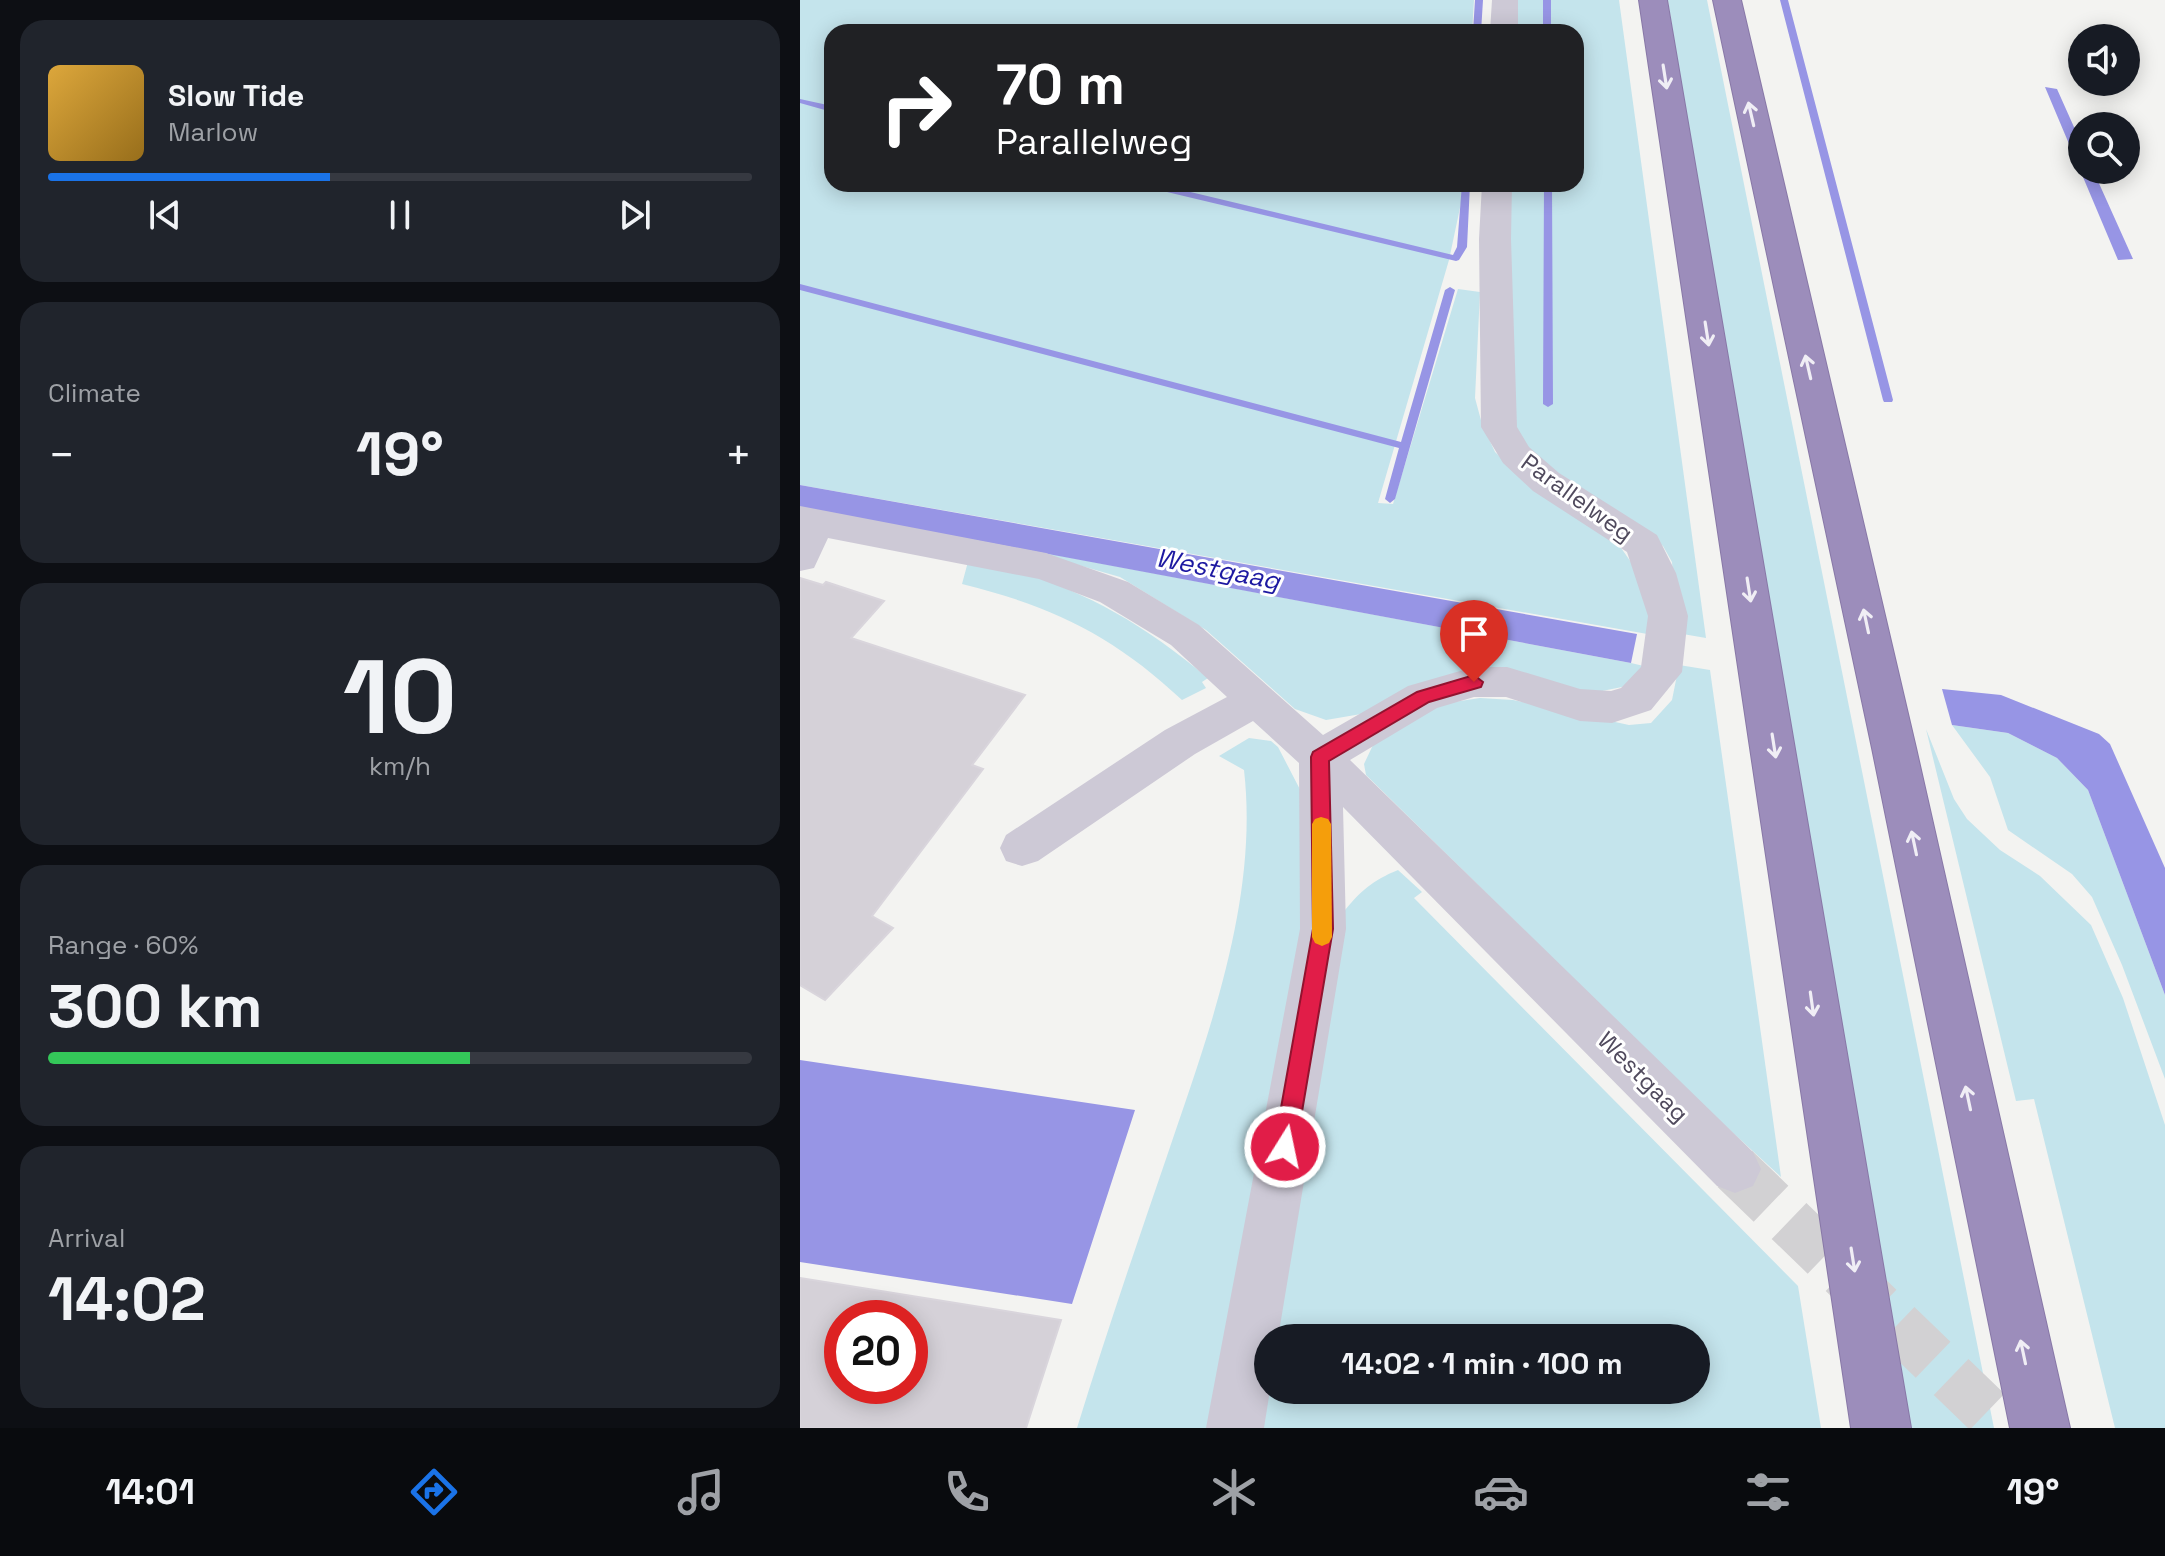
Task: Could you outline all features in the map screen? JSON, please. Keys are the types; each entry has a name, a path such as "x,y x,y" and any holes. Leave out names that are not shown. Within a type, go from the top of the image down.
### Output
{"highway":[{"path":"1653,0 1881,1428"},
{"path":"1727,0 1894,748 2040,1428"}],"street":[{"path":"1504,24 1505,0"},
{"name":"Parallelweg","path":"1320,757 1423,697 1474,682 1507,682 1580,705 1612,707 1636,699 1661,672 1668,616 1656,573 1643,544 1546,482 1516,455 1499,427 1497,192"},
{"path":"800,558 808,521"},
{"name":"Westgaag","path":"808,521 1046,567 1114,592 1185,635 1320,757 1735,1169"},
{"path":"1022,848 1180,742 1258,699"},
{"path":"1235,1428 1323,929 1320,757"}],"shaded area":[{"path":"800,0 1474,0 1472,24 824,24 824,192 1463,192 1449,260 1378,503 1393,504 1458,289 1480,292 1475,398 1482,424 1495,452 1531,486 1619,545 1640,575 1653,635 800,485"},
{"path":"1515,0 1619,0 1706,638 1677,633 1672,562 1663,546 1612,508 1561,477 1526,446 1513,427 1503,365 1511,192 1584,192 1584,24 1515,24"},
{"path":"1668,0 1707,0 1994,1428 1904,1428 1716,312"},
{"path":"800,507 1648,667 1622,687 1592,693 1473,670 1432,681 1367,713 1326,720 1295,709 1206,630 1120,577 1057,559"},
{"path":"969,558 1037,577 1124,618 1180,655 1208,678 1202,682 1206,688 1182,700 1132,658 1080,626 1025,602 962,584"},
{"path":"1679,665 1710,670 1781,1177 1696,1099 1366,775 1364,764 1373,745 1428,706 1480,698 1513,700 1629,725 1651,723 1672,700"},
{"path":"1952,725 2008,733 2057,758 2088,790 2165,995 2165,1079 2122,965 2092,897 2072,874 2008,830 1990,777"},
{"path":"1926,729 1954,799 1967,819 2000,850 2040,876 2091,925 2123,998 2165,1125 2165,1428 2115,1428 2034,1099 2016,1101"},
{"path":"1249,738 1271,741 1278,747 1307,803 1342,914 1367,888 1398,870 1422,892 1414,898 1798,1286 1821,1428 1077,1428 1198,1063 1226,966 1244,868 1247,819 1244,770 1219,756"}],"water":[{"path":"2045,87 2057,89 2068,114 2068,142"},
{"path":"2086,184 2099,184 2133,259 2118,260"},
{"path":"800,485 1637,634 1631,663 813,510 800,507"},
{"path":"1942,689 2001,695 2099,734 2110,744 2165,868 2165,995 2088,790 2057,758 2008,733 1952,725"},
{"path":"800,1060 1135,1110 1072,1304 800,1262"}],"building":[{"path":"800,578 823,585 826,582 884,601 851,638 1025,695 972,765 983,769 872,916 893,928 825,1000 800,985"},
{"path":"800,1278 1061,1320 1026,1428 800,1428"}],"waterway":[{"path":"1478,24 1479,0"},
{"path":"1547,0 1547,24"},
{"path":"1784,0 1888,400"},
{"path":"800,101 824,107"},
{"path":"1180,192 1456,258 1462,247 1465,192"},
{"path":"1548,192 1548,404"},
{"path":"800,287 1404,446"},
{"path":"1390,499 1450,290"}],"tunnel":[{"path":"1735,1169 2004,1428"}],"slow traffic":[{"path":"1321,824 1322,937"}],"route":[{"path":"1285,1147 1323,929 1320,757 1423,697 1474,682"}]}
